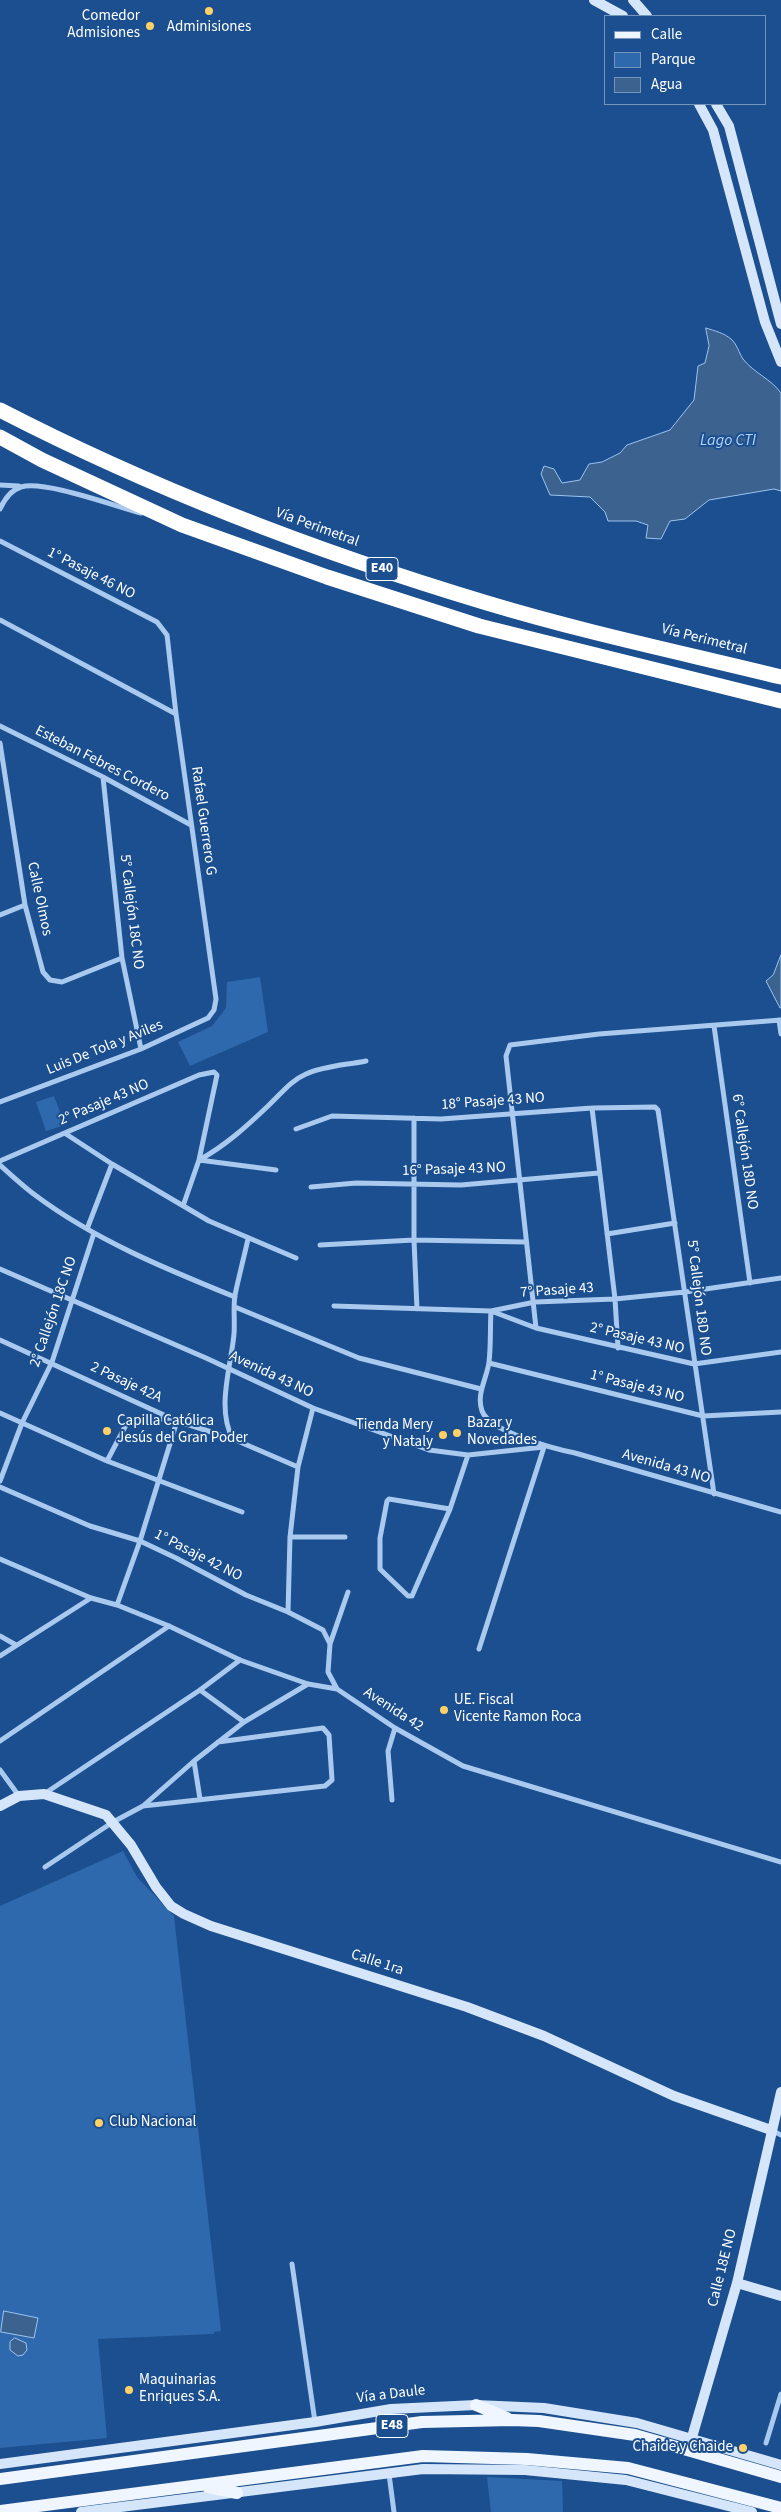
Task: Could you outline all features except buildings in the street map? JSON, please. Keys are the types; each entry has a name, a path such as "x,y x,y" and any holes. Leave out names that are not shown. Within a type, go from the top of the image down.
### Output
{"highway":[{"name":"Vía Perimetral","path":"0,410 59,441 231,515 408,578 538,617 781,677"},
{"name":"E40","path":"0,437 42,460 182,525 327,578 480,626 781,701"}],"main road":[{"path":"594,0 621,15"},
{"path":"633,0 646,15"},
{"path":"700,105 713,130 769,333 781,362"},
{"path":"717,105 729,126 781,324"},
{"name":"Calle 1ra","path":"0,1806 19,1796 44,1794 106,1815 132,1845 163,1897 177,1910 199,1922 467,2007 544,2036 674,2096 771,2130"},
{"name":"Calle 18E NO","path":"690,2445 737,2283 781,2092"},
{"path":"737,2283 781,2296"},
{"path":"476,2405 512,2420"},
{"name":"Vía a Daule","path":"0,2464 415,2407 476,2405 544,2408 637,2423 690,2445 781,2477"},
{"name":"Vía a Daule","path":"0,2479 422,2422 512,2420 539,2421 635,2435 781,2465"},
{"name":"E48","path":"0,2511 422,2456 527,2459 628,2468 781,2508"},
{"path":"82,2512 423,2469 525,2470 626,2480 752,2512"},
{"path":"196,2485 237,2492"}],"street":[{"path":"0,485 46,487 182,525"},
{"path":"0,509 12,491 27,486"},
{"name":"1° Pasaje 46 NO","path":"0,541 157,622 167,635"},
{"path":"0,620 176,714"},
{"name":"Rafael Guerrero G","path":"167,635 176,714 216,999 214,1010"},
{"name":"Esteban Febres Cordero","path":"0,726 103,777 191,825"},
{"name":"Calle Olmos","path":"0,743 25,905 43,972 50,980 62,982 122,958"},
{"name":"5° Callejón 18C NO","path":"103,777 122,958 141,1049"},
{"path":"0,916 25,905"},
{"name":"Luis De Tola y Aviles","path":"0,1102 141,1049 208,1018 214,1010"},
{"path":"536,1328 535,1302 518,1181 506,1056 510,1045 590,1035 780,1020 781,1034"},
{"name":"6° Callejón 18D NO","path":"714,1026 750,1283"},
{"path":"183,1206 199,1160 220,1149 269,1105 287,1085 305,1074 317,1070 366,1061"},
{"name":"2° Pasaje 43 NO","path":"0,1161 208,1072 214,1072 216,1075 199,1160"},
{"name":"18° Pasaje 43 NO","path":"296,1130 332,1116 441,1119 592,1108 655,1107"},
{"name":"5° Callejón 18D NO","path":"655,1107 658,1110 714,1494"},
{"path":"592,1108 598,1172 615,1299 618,1348"},
{"path":"414,1118 416,1309"},
{"path":"66,1134 183,1206 248,1239 296,1258"},
{"path":"199,1160 276,1170"},
{"path":"86,1229 112,1164"},
{"path":"0,1165 34,1195 86,1229 235,1297"},
{"name":"16° Pasaje 43 NO","path":"311,1187 356,1183 461,1185 598,1172"},
{"path":"606,1234 675,1223"},
{"name":"2° Callejón 18C NO","path":"0,1481 22,1423 52,1362 94,1233"},
{"path":"233,1439 228,1430 226,1419 229,1370 235,1297 248,1239"},
{"path":"320,1244 414,1240 526,1242"},
{"name":"Avenida 43 NO","path":"0,1269 72,1299 314,1408 429,1450 468,1455 544,1447"},
{"name":"7° Pasaje 43","path":"334,1306 490,1311 535,1302 615,1299 685,1292 781,1278"},
{"path":"235,1307 359,1358 481,1389"},
{"name":"2° Pasaje 43 NO","path":"490,1311 536,1328 694,1364 781,1352"},
{"name":"Avenida 43 NO","path":"490,1311 489,1363 481,1389 480,1401 482,1413 493,1424 544,1447 575,1453 781,1512"},
{"name":"2 Pasaje 42A","path":"0,1340 52,1362 177,1421 233,1439 298,1467"},
{"name":"1° Pasaje 43 NO","path":"489,1363 703,1416 781,1412"},
{"path":"288,1612 290,1537 298,1467 314,1408"},
{"path":"0,1413 159,1482 242,1512"},
{"path":"108,1461 127,1423 132,1420 157,1421 170,1418"},
{"path":"117,1605 140,1541 177,1421"},
{"path":"479,1649 544,1447"},
{"path":"450,1509 390,1499 386,1502 380,1538 380,1570 408,1596 412,1596 450,1509 468,1455"},
{"name":"1° Pasaje 42 NO","path":"0,1487 90,1526 140,1541 176,1558 246,1595 288,1612 323,1630 330,1644"},
{"path":"290,1537 345,1537"},
{"name":"Avenida 42","path":"0,1559 91,1598 117,1605 169,1626 240,1660 308,1684 337,1689 394,1728 463,1766 781,1862"},
{"path":"337,1689 328,1672 330,1644 348,1592"},
{"path":"0,1656 91,1598"},
{"path":"0,1741 169,1626"},
{"path":"0,1636 16,1645"},
{"path":"44,1794 200,1690 240,1660"},
{"path":"45,1867 112,1822 143,1806 194,1761 244,1722 308,1684"},
{"path":"200,1690 244,1722"},
{"path":"143,1806 325,1786 332,1780 329,1735 323,1728 218,1742"},
{"path":"392,1800 388,1751 394,1728"},
{"path":"194,1761 200,1799"},
{"path":"0,1770 19,1796"},
{"name":"Calle 1ra","path":"771,2130 781,2135"},
{"path":"292,2264 315,2422"},
{"path":"766,2443 781,2394"},
{"path":"389,2473 394,2512"}],"green space":[{"path":"260,977 268,1032 190,1066 178,1042 212,1026 226,1008 227,982"},
{"path":"54,1096 65,1125 46,1131 36,1102"},
{"name":"Club Nacional","path":"123,1851 137,1877 174,1916 221,2331 214,2332 214,2334 98,2339 107,2438 0,2448 0,1906"},
{"path":"487,2477 562,2481 563,2512 491,2512"}],"water":[{"name":"Lago CTI","path":"706,328 731,339 747,364 781,393 781,491 774,489 709,500 685,519 670,521 661,539 646,538 648,525 636,521 608,521 605,512 590,497 550,495 541,474 544,466 554,469 562,483 580,480 589,464 602,462 620,453 627,445 670,430 694,400 698,366 705,363 709,346"},
{"path":"781,955 780,1008 766,981 773,975"},
{"path":"4,2311 38,2318 34,2338 1,2332"},
{"path":"15,2338 26,2343 27,2350 23,2355 18,2356 10,2350 10,2342"}],"place":[{"name":"Adminisiones","path":"209,11"},
{"name":"Comedor Admisiones","path":"150,26"},
{"name":"Capilla Católica Jesús del Gran Poder","path":"107,1431"},
{"name":"Bazar y Novedades","path":"457,1433"},
{"name":"Tienda Mery y Nataly","path":"443,1435"},
{"name":"UE. Fiscal Vicente Ramon Roca","path":"444,1710"},
{"name":"Club Nacional","path":"99,2123"},
{"name":"Maquinarias Enriques S.A.","path":"129,2390"},
{"name":"Chaide y Chaide","path":"743,2448"}]}
